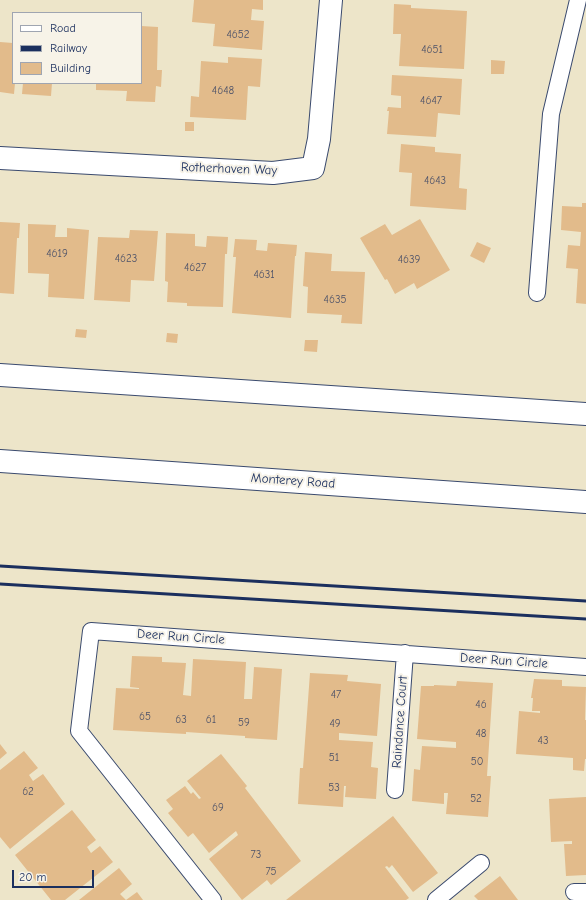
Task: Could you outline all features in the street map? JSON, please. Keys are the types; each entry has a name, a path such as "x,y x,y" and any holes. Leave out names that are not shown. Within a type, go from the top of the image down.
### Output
{"main road":[{"name":"Rotherhaven Way","path":"0,158 273,172 313,168 319,139 331,0"},
{"path":"0,375 586,414"},
{"name":"Monterey Road","path":"0,461 586,502"}],"lane":[{"path":"536,293 551,114 578,0"},
{"name":"Deer Run Circle","path":"213,900 79,731 91,631 586,666"},
{"name":"Raindance Court","path":"395,790 406,653"},
{"path":"436,900 481,863"}],"building":[{"path":"194,0 263,0 263,10 252,9 251,20 264,21 262,50 213,46 215,24 192,22"},
{"path":"394,4 411,5 411,8 467,11 464,69 399,66 401,34 393,34"},
{"path":"142,26 158,27 157,70 162,70 161,87 156,86 155,102 126,101 127,91 96,90 96,84 142,84"},
{"path":"0,42 12,43 12,84 15,84 14,94 0,92"},
{"path":"228,57 262,59 260,87 248,86 246,120 190,117 191,96 199,97 201,61 228,63"},
{"path":"491,60 505,61 504,74 491,74"},
{"path":"392,75 462,79 460,115 438,113 436,137 387,134 388,107 401,108 401,96 391,95"},
{"path":"23,84 52,84 51,96 22,94"},
{"path":"185,122 194,122 194,131 185,131"},
{"path":"401,144 435,147 435,152 461,154 459,188 467,189 466,210 410,206 412,173 399,172"},
{"path":"582,203 586,203 586,304 576,303 578,269 566,268 568,245 580,246 581,232 561,230 562,206 582,207"},
{"path":"420,219 450,270 417,289 414,283 395,294 360,238 385,224 392,235"},
{"path":"0,222 20,223 19,238 17,238 14,294 0,293"},
{"path":"28,224 56,225 55,237 67,237 67,228 89,230 84,299 48,297 49,274 28,273"},
{"path":"130,230 158,231 154,281 131,280 130,302 94,300 98,237 129,238"},
{"path":"166,233 195,234 195,246 206,247 207,236 228,237 227,254 225,254 223,307 187,306 187,303 167,302 168,282 165,281"},
{"path":"235,239 257,240 256,250 267,251 268,243 297,245 291,318 232,313 236,257 233,257"},
{"path":"477,242 491,248 484,263 470,256"},
{"path":"305,252 332,254 331,271 365,272 362,324 341,323 342,315 307,313 308,287 303,286"},
{"path":"76,329 87,330 86,338 75,337"},
{"path":"167,333 178,334 177,343 166,342"},
{"path":"305,340 318,340 317,352 304,351"},
{"path":"132,656 162,657 162,662 186,663 183,695 191,696 193,659 246,662 244,699 252,699 254,667 282,669 277,740 186,732 186,734 113,730 116,688 139,689 130,687"},
{"path":"310,673 348,675 347,681 381,684 377,736 339,733 339,740 373,742 371,767 378,768 376,799 345,797 346,786 344,786 343,807 298,804 300,768 303,768"},
{"path":"534,679 562,680 562,686 586,687 586,759 584,771 573,770 573,758 516,754 519,711 540,713 540,711 532,711 533,698 531,698"},
{"path":"457,681 493,683 487,776 491,776 488,817 446,814 448,793 444,793 444,804 412,801 414,769 420,770 422,746 456,748 456,742 417,739 421,686 456,686"},
{"path":"0,744 7,753 0,759"},
{"path":"24,751 38,768 29,775 33,781 43,774 65,804 10,849 0,837 0,770"},
{"path":"221,754 247,786 245,788 301,861 271,885 267,880 242,900 209,859 238,835 236,831 209,853 193,833 188,837 168,813 173,809 166,800 185,786 191,794 193,792 199,799 201,798 187,781"},
{"path":"586,797 586,875 566,876 564,844 572,844 572,841 551,842 549,799"},
{"path":"72,810 96,840 87,847 91,853 100,846 113,862 65,900 51,900 15,855"},
{"path":"393,816 438,873 413,892 392,865 389,868 387,866 385,867 409,898 406,900 286,900"},
{"path":"119,868 132,884 120,894 126,900 79,900"},
{"path":"500,876 518,900 478,900 474,896"},
{"path":"137,892 143,900 126,900"}],"railway":[{"path":"0,566 586,601"},
{"path":"0,584 586,619"}]}
